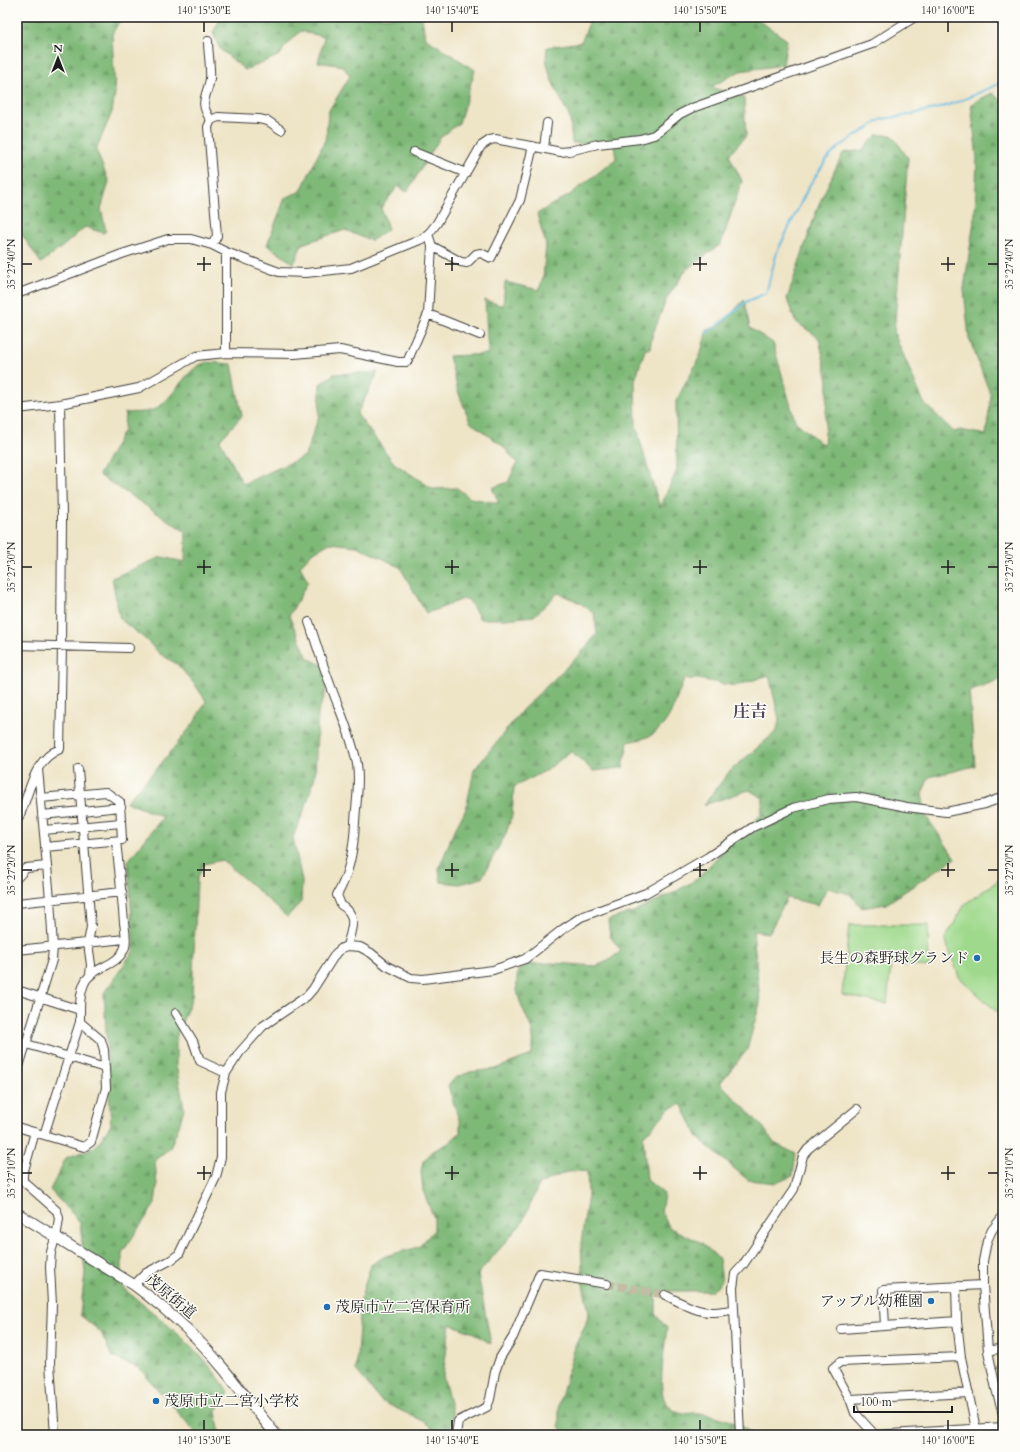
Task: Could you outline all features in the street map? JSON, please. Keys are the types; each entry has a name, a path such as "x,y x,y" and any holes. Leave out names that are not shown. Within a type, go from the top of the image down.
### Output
{"main road":[{"name":"茂原街道","path":"17,1214 134,1285 161,1306 211,1355 276,1435"}],"street":[{"path":"17,294 155,243 179,238 191,239 212,245 226,252 279,272 338,270 362,264 422,239 428,234 437,223 481,146 490,140 495,139 561,152 598,144 640,139 654,135 680,114 692,108 872,44 915,17"},
{"path":"208,41 210,78 203,102 206,113 211,120"},
{"path":"212,245 217,236 208,127 211,120 218,117 259,119 268,121 281,130"},
{"path":"544,148 546,123"},
{"path":"432,246 461,262 467,263 476,254 481,253 491,258 520,200 533,146"},
{"path":"414,152 466,173"},
{"path":"17,409 60,404 139,388 196,356 226,353 295,354 340,350 398,362 407,362 428,314 432,246 428,234"},
{"path":"226,252 226,353"},
{"path":"428,314 480,336"},
{"path":"17,820 21,813 31,782 38,770 54,751 60,749 62,518 60,404"},
{"path":"309,622 352,742 357,766 358,782 352,857 344,884 337,895 341,905 349,910 352,919 347,946"},
{"path":"17,645 129,648"},
{"path":"78,769 91,927 88,943 91,965 90,975"},
{"path":"17,1073 52,960 53,947 38,770"},
{"path":"41,798 106,792 120,802 121,807 122,840 45,848"},
{"path":"134,1285 146,1274 179,1254 216,1177 221,1157 221,1092 226,1072 240,1052 269,1020 307,996 336,953 342,948 347,946 360,947 371,953 387,966 411,978 423,979 493,970 526,959 563,929 581,917 646,893 708,857 753,827 793,808 829,799 856,797 907,807 946,812 985,804 1003,797"},
{"path":"42,815 121,807"},
{"path":"44,830 121,823"},
{"path":"44,1135 80,1022 83,987 86,980 90,975 118,958 125,947 122,892 116,841"},
{"path":"17,878 26,868 47,866"},
{"path":"17,903 122,892"},
{"path":"17,950 125,939"},
{"path":"17,990 80,1010"},
{"path":"176,1013 193,1041 200,1061 226,1072"},
{"path":"17,1127 84,1147 90,1142 106,1088 104,1050 101,1040 80,1022"},
{"path":"17,1041 68,1058 105,1068"},
{"path":"740,1435 732,1288 735,1274 794,1189 803,1156 808,1149 857,1109"},
{"path":"36,1132 22,1178 26,1184 59,1214 57,1232 51,1252 50,1267 52,1304 50,1363 55,1435"},
{"path":"1003,1216 992,1230 987,1241 983,1262 983,1285 988,1351 1003,1414"},
{"path":"456,1435 458,1421 487,1407 495,1372 500,1358 513,1337 540,1273 607,1284"},
{"path":"885,1326 883,1290 983,1285"},
{"path":"956,1286 957,1322 961,1357 976,1429"},
{"path":"665,1296 693,1308 706,1311 714,1312 734,1310"},
{"path":"841,1328 957,1322"},
{"path":"988,1351 1003,1348"},
{"path":"961,1357 840,1362 833,1368 850,1399 855,1413 875,1435 1003,1427"},
{"path":"850,1399 969,1393"}],"green space":[{"path":"17,17 122,17 112,34 115,93 112,112 96,150 109,182 101,209 106,231 103,233 85,227 41,263 17,227"},
{"path":"221,17 422,17 425,38 475,70 459,123 440,138 407,192 398,186 381,208 388,229 371,241 345,230 302,244 294,264 267,245 285,198 301,191 326,138 328,112 350,76 343,66 318,62 324,37 301,31 284,48 280,55 245,70 220,49 213,33"},
{"path":"582,17 754,17 787,40 783,65 740,71 711,87 744,98 746,136 729,155 742,181 721,244 686,270 667,298 652,336 650,348 645,350 635,380 636,425 660,507 677,470 676,401 700,356 707,330 721,325 744,300 750,328 773,343 795,421 824,446 828,381 819,338 795,321 787,299 818,206 843,153 862,150 877,135 892,135 908,158 894,333 924,403 954,432 960,430 986,435 991,396 969,338 964,289 975,214 977,158 971,104 992,93 1003,102 1003,678 969,691 975,766 929,777 922,794 926,816 955,858 886,904 862,908 850,894 827,888 818,905 787,898 769,933 753,931 760,1003 747,1050 720,1083 763,1127 774,1143 796,1154 793,1176 776,1183 748,1180 699,1139 681,1104 669,1109 643,1137 647,1180 664,1194 661,1212 670,1228 702,1243 719,1259 722,1281 712,1291 661,1291 656,1296 656,1315 667,1328 662,1372 662,1389 664,1398 669,1406 679,1413 700,1413 721,1418 741,1426 753,1435 565,1435 559,1426 559,1405 575,1346 585,1326 589,1312 583,1285 581,1243 588,1194 587,1171 567,1172 539,1184 522,1223 478,1274 491,1344 474,1333 450,1324 443,1376 452,1411 451,1435 439,1435 425,1422 381,1401 356,1370 361,1299 371,1265 385,1256 419,1247 434,1230 434,1218 423,1191 421,1171 423,1161 433,1151 447,1144 460,1133 460,1123 448,1086 455,1078 470,1072 495,1069 531,1055 533,1046 532,1032 518,995 518,970 530,964 554,963 596,966 608,961 621,951 610,936 608,920 636,911 675,892 697,879 734,839 761,815 763,798 749,790 704,805 729,772 777,731 779,719 769,675 735,686 698,679 684,679 674,707 662,726 651,735 628,742 623,768 593,771 571,751 547,770 514,787 512,816 505,836 482,878 460,884 441,882 439,869 453,833 466,809 474,770 523,709 580,654 597,634 594,613 580,603 558,593 534,616 505,619 480,619 468,599 463,599 426,613 400,567 357,546 330,543 312,553 300,566 308,582 289,616 308,658 328,668 325,695 318,712 315,776 305,809 293,837 302,881 301,902 287,917 222,860 204,864 197,879 192,997 176,1037 176,1065 184,1108 179,1126 170,1148 155,1160 157,1186 155,1204 122,1253 122,1287 166,1323 194,1349 207,1363 229,1393 216,1411 220,1435 198,1435 139,1368 112,1357 101,1332 80,1315 85,1273 80,1222 50,1190 66,1158 95,1147 111,1125 104,993 134,950 128,861 163,817 126,802 159,766 194,723 206,701 196,686 177,664 160,654 145,639 120,619 112,578 161,557 185,562 186,532 99,475 124,430 125,413 147,412 158,408 165,402 189,373 204,363 214,362 232,364 242,416 220,440 243,484 305,456 319,416 320,384 334,374 378,372 357,414 394,463 433,489 457,488 470,498 499,503 492,488 508,482 517,463 503,446 470,422 458,391 449,356 488,354 485,300 503,306 505,282 539,290 543,278 546,245 537,214 568,196 616,159 614,145 572,143 570,118 551,79 546,59 547,47 581,42 589,23"},
{"name":"長生の森野球グランド","path":"1003,877 1003,1011 996,1011 959,977 945,939 965,904"},
{"path":"849,925 928,925 929,967 891,964 887,1004 842,995"}],"waterway":[{"path":"706,333 717,326 746,302 766,293 777,252 809,186 827,159 839,147 882,119 904,116 939,108 960,101 1003,82"}],"tunnel":[{"path":"607,1284 665,1295"}],"place":[{"name":"長生の森野球グランド","path":"977,958"},
{"name":"アップル幼稚園","path":"931,1301"},
{"name":"茂原市立二宮保育所","path":"327,1307"},
{"name":"茂原市立二宮小学校","path":"156,1401"}],"district":[{"name":"庄吉","path":"750,711"}]}
